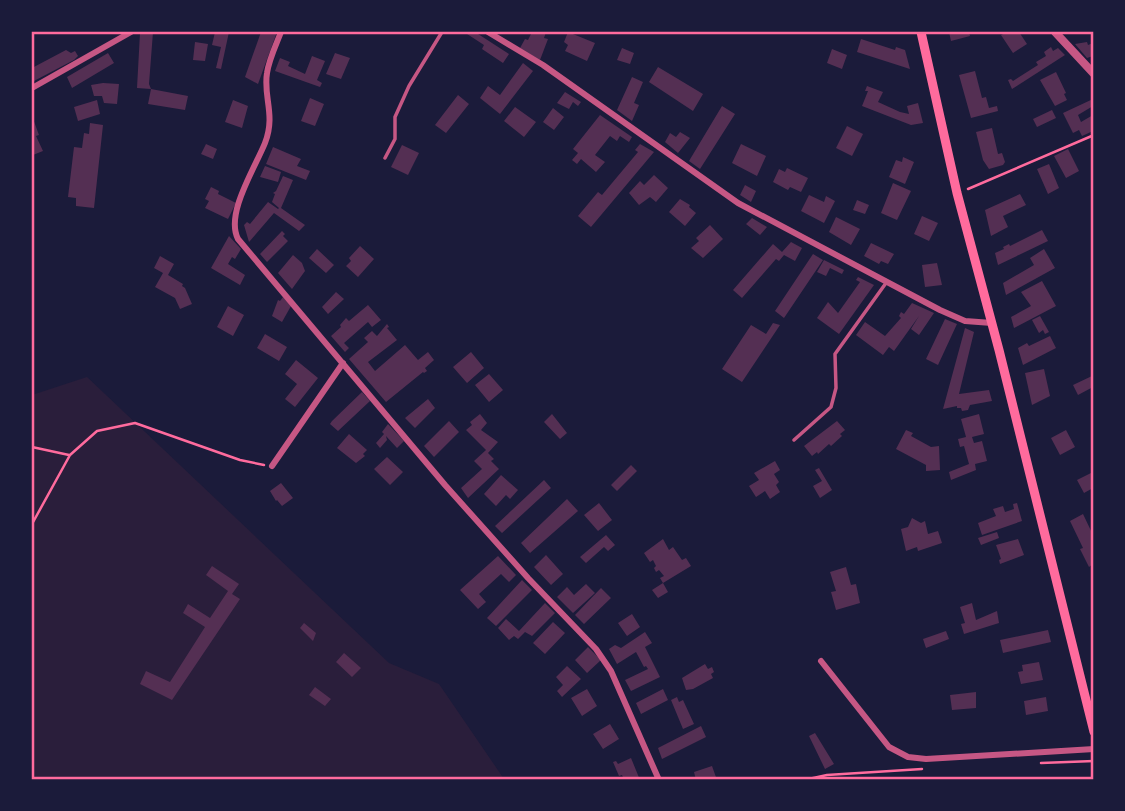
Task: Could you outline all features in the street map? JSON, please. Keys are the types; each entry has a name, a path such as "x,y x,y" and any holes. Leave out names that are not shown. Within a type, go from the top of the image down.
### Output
{"main road":[{"path":"921,32 957,193 1094,732"}],"street":[{"path":"32,88 131,32"},
{"path":"281,32 266,74 270,127 233,220 238,239 463,506 528,579 596,649 611,671 659,779"},
{"path":"488,32 543,65 738,203 886,283 965,321 992,323"},
{"path":"1055,32 1094,74"},
{"path":"272,466 343,363"},
{"path":"821,661 889,747 908,757 926,759 1094,749"}],"lane":[{"path":"385,158 395,139 395,117 442,32"},
{"path":"794,440 831,407 836,388 835,354 886,283"}],"path":[{"path":"957,193 1094,135"},
{"path":"32,524 70,455 97,431 135,423 240,460 272,466"},
{"path":"32,447 70,455"}],"shaded area":[{"path":"87,377 389,663 439,684 504,779 32,779 32,395"}],"building":[{"path":"153,32 149,84 151,89 137,88 140,33"},
{"path":"215,32 229,32 221,69 216,68 221,47 212,45"},
{"path":"261,32 277,32 258,84 245,77"},
{"path":"464,32 475,32 509,54 503,63 482,49 484,45"},
{"path":"532,32 546,32 544,38 548,39 540,60 520,48"},
{"path":"568,32 595,43 587,61 565,51 568,45 564,42"},
{"path":"949,32 969,32 970,36 951,41"},
{"path":"1019,32 1027,44 1013,53 1001,35"},
{"path":"861,39 895,50 896,47 905,50 910,69 857,52"},
{"path":"195,42 208,44 205,61 193,60"},
{"path":"1087,42 1088,45 1093,43 1093,56 1087,58 1075,44"},
{"path":"1051,47 1053,51 1058,48 1065,55 1012,89 1008,80 1013,81 1038,65 1036,62 1046,56 1044,52"},
{"path":"622,48 634,53 630,64 617,60"},
{"path":"832,49 847,55 842,69 827,63"},
{"path":"66,50 71,53 75,51 78,56 32,82 32,68"},
{"path":"108,53 114,63 72,88 67,77"},
{"path":"335,53 350,58 341,79 326,74"},
{"path":"312,56 325,61 317,80 322,83 320,87 275,71 280,58 290,62 288,66 305,74"},
{"path":"523,63 533,71 500,114 480,98 488,86 500,95"},
{"path":"658,67 703,94 693,111 649,82"},
{"path":"975,71 982,98 986,97 989,108 997,106 998,111 971,118 959,75"},
{"path":"1056,72 1067,100 1055,106 1040,80"},
{"path":"632,77 643,82 634,103 639,105 632,121 617,110"},
{"path":"119,84 117,104 104,103 102,96 94,96 91,85"},
{"path":"867,86 883,92 878,102 900,112 909,114 907,106 918,103 923,123 911,125 862,106 868,91 865,91"},
{"path":"151,89 188,96 185,110 148,104"},
{"path":"565,92 581,102 578,106 573,102 569,109 557,103"},
{"path":"458,95 469,104 446,133 435,125"},
{"path":"310,98 324,104 315,126 301,121"},
{"path":"1093,99 1093,106 1078,115 1081,122 1093,115 1093,131 1082,136 1079,130 1073,133 1063,113"},
{"path":"97,100 100,114 78,121 74,107"},
{"path":"233,100 248,106 242,128 225,122"},
{"path":"722,106 735,114 700,169 689,161"},
{"path":"515,107 536,122 524,137 504,121"},
{"path":"553,108 564,117 554,130 543,122"},
{"path":"1052,110 1056,118 1037,127 1033,119"},
{"path":"600,115 632,137 629,142 620,136 617,141 610,136 595,155 605,162 596,172 581,159 577,164 572,160 578,153 573,149"},
{"path":"32,116 39,135 36,136 43,151 33,155"},
{"path":"90,123 103,125 94,208 76,206 76,198 68,197 74,147 82,148 84,133 89,134"},
{"path":"847,126 863,134 852,156 836,148"},
{"path":"992,128 998,154 1002,153 1005,162 989,169 983,160 976,132"},
{"path":"680,132 690,138 678,153 665,142 670,133 676,137"},
{"path":"206,144 217,149 213,159 201,154"},
{"path":"640,144 654,152 591,227 578,216 598,192 602,195 638,152 635,150"},
{"path":"741,144 766,156 757,176 732,163"},
{"path":"402,145 419,153 408,175 391,167"},
{"path":"273,147 301,159 297,166 310,171 306,180 266,164"},
{"path":"1068,149 1079,171 1066,178 1054,156"},
{"path":"903,157 914,162 905,184 889,177 896,160 902,162"},
{"path":"1049,164 1059,188 1048,194 1037,169"},
{"path":"265,166 281,172 278,182 260,177"},
{"path":"787,168 808,178 801,192 790,187 788,190 773,182 779,169 785,172"},
{"path":"654,175 668,188 656,202 650,197 639,205 629,193 640,181 644,185"},
{"path":"283,176 293,180 281,208 305,225 299,231 274,213 249,242 244,225 247,222 250,224 268,202 279,208 272,202 273,193"},
{"path":"893,183 911,191 897,220 881,213"},
{"path":"745,185 756,191 751,202 740,195"},
{"path":"211,187 219,191 218,194 236,203 228,219 205,208 209,201 205,199"},
{"path":"1020,194 1026,205 1003,216 1008,227 991,236 985,210"},
{"path":"809,195 824,202 826,196 835,201 824,223 801,211"},
{"path":"680,199 696,213 685,226 669,212"},
{"path":"857,200 869,205 865,214 853,210"},
{"path":"922,216 938,223 929,241 914,234"},
{"path":"836,217 860,229 851,245 829,232"},
{"path":"752,218 767,227 760,235 746,224"},
{"path":"710,225 723,239 703,258 691,248 699,241 696,238"},
{"path":"1042,230 1048,241 998,265 995,253"},
{"path":"282,231 288,241 267,262 260,254"},
{"path":"229,236 241,249 228,264 245,275 240,285 211,268"},
{"path":"791,242 802,248 795,261 784,255 779,261 776,259 742,298 733,290 773,244 782,252"},
{"path":"871,243 894,254 888,264 881,261 879,264 864,256"},
{"path":"360,246 374,259 358,277 346,266 351,261 349,258"},
{"path":"317,249 334,265 326,273 309,258"},
{"path":"1044,249 1055,268 1006,295 1003,283 1034,265 1030,258"},
{"path":"813,254 823,260 784,318 775,311"},
{"path":"293,255 302,263 305,271 292,289 278,273"},
{"path":"160,256 174,264 168,275 183,284 192,304 180,309 175,298 155,287 163,273 154,268"},
{"path":"824,260 844,270 842,274 830,268 826,276 817,272"},
{"path":"937,263 942,285 925,287 922,265"},
{"path":"858,277 874,285 839,334 817,318 828,302 838,313 860,282 856,280"},
{"path":"1042,281 1056,306 1014,328 1011,317 1031,306 1021,292"},
{"path":"336,292 344,299 328,314 322,307"},
{"path":"283,297 291,306 282,322 272,316 278,300"},
{"path":"912,303 934,313 919,335 911,329 919,316 894,351 889,347 883,355 856,335 865,322 885,336 901,318 901,312 904,314"},
{"path":"368,305 381,320 372,327 368,322 344,343 349,348 345,352 331,336 346,318 349,321"},
{"path":"228,306 244,315 233,336 217,327"},
{"path":"1040,316 1049,332 1045,334 1043,330 1039,333 1032,320"},
{"path":"945,319 957,324 938,365 926,359"},
{"path":"773,323 780,325 742,382 722,369 751,325 766,334"},
{"path":"387,324 387,328 397,340 368,362 375,371 405,345 418,360 428,352 434,360 425,368 427,371 386,402 349,359 368,342 364,338 372,331 377,336"},
{"path":"965,328 974,332 959,394 989,390 992,401 970,405 968,410 962,411 957,406 943,409"},
{"path":"265,334 287,347 279,361 257,348"},
{"path":"1050,336 1056,348 1023,365 1018,348"},
{"path":"471,352 484,368 467,383 453,367"},
{"path":"296,360 318,378 295,407 285,399 297,384 285,374"},
{"path":"1044,369 1050,396 1032,405 1025,373"},
{"path":"489,374 503,390 489,402 475,385"},
{"path":"1092,376 1093,387 1078,395 1073,385"},
{"path":"362,392 370,401 338,431 330,424"},
{"path":"428,399 435,408 415,428 405,418"},
{"path":"480,414 487,423 481,430 498,442 488,453 499,469 468,498 461,488 482,469 474,461 486,450 466,430 472,425 470,422"},
{"path":"552,414 567,433 560,439 544,422"},
{"path":"979,414 984,434 972,437 974,443 982,441 987,461 975,464 976,470 951,480 949,472 969,464 964,446 960,447 958,439 966,437 961,419"},
{"path":"449,421 459,432 434,457 424,446"},
{"path":"837,421 845,430 840,434 842,436 831,446 829,444 812,456 804,446"},
{"path":"388,424 404,441 397,448 386,436 387,440 380,448 376,443"},
{"path":"906,430 913,433 911,436 931,447 939,446 940,470 926,471 926,465 896,449"},
{"path":"1066,430 1075,447 1060,455 1051,438"},
{"path":"349,434 367,450 363,454 365,456 356,463 337,448"},
{"path":"387,457 403,472 390,485 374,469"},
{"path":"775,461 780,470 774,474 779,482 776,485 780,492 770,499 765,491 756,497 749,486 759,480 754,473"},
{"path":"631,465 637,471 617,491 611,485"},
{"path":"819,468 832,490 820,498 813,486 822,481 815,470"},
{"path":"1093,472 1093,488 1084,493 1077,480"},
{"path":"501,475 518,490 510,499 506,495 496,506 484,494"},
{"path":"544,480 551,488 502,533 495,526"},
{"path":"281,483 293,498 282,506 270,491"},
{"path":"567,499 578,511 530,553 521,543"},
{"path":"599,503 612,520 598,531 584,515"},
{"path":"1017,503 1022,521 982,535 978,523 996,516 993,509 1003,506 1005,512 1014,509 1013,504"},
{"path":"1083,514 1093,535 1093,564 1089,567 1070,521"},
{"path":"912,518 921,523 925,521 928,534 938,531 942,543 918,551 917,547 906,551 901,529 908,527"},
{"path":"997,532 999,538 981,545 978,538"},
{"path":"606,535 615,545 608,551 604,547 586,563 580,557"},
{"path":"663,539 669,550 673,547 682,560 686,558 691,566 663,583 660,578 664,576 659,570 656,572 653,560 650,562 644,553"},
{"path":"1018,539 1024,555 1000,564 996,545"},
{"path":"546,555 563,574 551,585 534,567"},
{"path":"498,556 516,575 509,582 501,574 479,594 486,602 478,609 460,590"},
{"path":"212,566 239,584 232,594 240,599 172,700 140,684 146,671 170,682 205,627 183,613 188,604 210,618 228,591 206,575"},
{"path":"846,567 851,585 856,584 860,603 836,610 831,592 836,591 830,572"},
{"path":"522,580 532,590 496,626 487,618"},
{"path":"663,583 668,592 658,598 652,590"},
{"path":"586,584 595,593 573,613 557,597 567,587 574,595"},
{"path":"601,588 611,598 584,624 575,615"},
{"path":"545,603 555,613 532,636 525,632 518,639 514,636 509,640 498,628 506,619 519,631"},
{"path":"972,603 976,620 997,611 999,623 964,634 961,624 965,623 960,607"},
{"path":"632,614 640,627 627,636 618,623"},
{"path":"553,622 565,633 545,654 533,643"},
{"path":"304,623 316,633 313,641 300,628"},
{"path":"1048,630 1051,642 1003,653 1000,640"},
{"path":"946,631 949,639 926,648 923,639"},
{"path":"645,632 652,643 645,647 660,677 631,691 625,680 648,669 644,667 636,652 617,664 609,649 615,645 621,648"},
{"path":"588,647 601,660 587,673 575,660"},
{"path":"344,653 361,668 352,677 336,662"},
{"path":"1039,662 1043,680 1021,684 1018,672 1023,671 1022,665"},
{"path":"705,664 708,669 712,667 713,678 686,690 682,678"},
{"path":"567,666 581,679 562,697 557,691 563,685 556,677"},
{"path":"315,687 331,699 325,706 309,695"},
{"path":"587,689 597,706 582,716 571,698"},
{"path":"663,689 668,700 641,714 636,703"},
{"path":"976,692 976,708 952,710 950,695"},
{"path":"677,697 679,702 683,700 694,724 683,729 671,700"},
{"path":"1046,697 1048,711 1026,715 1024,701"},
{"path":"610,724 619,739 603,749 593,734"},
{"path":"701,726 706,737 662,759 658,748"},
{"path":"815,733 834,764 825,769 809,736"},
{"path":"631,758 640,780 624,780 622,775 619,776 613,762 618,764"},
{"path":"712,766 717,780 696,780 694,772"}]}
